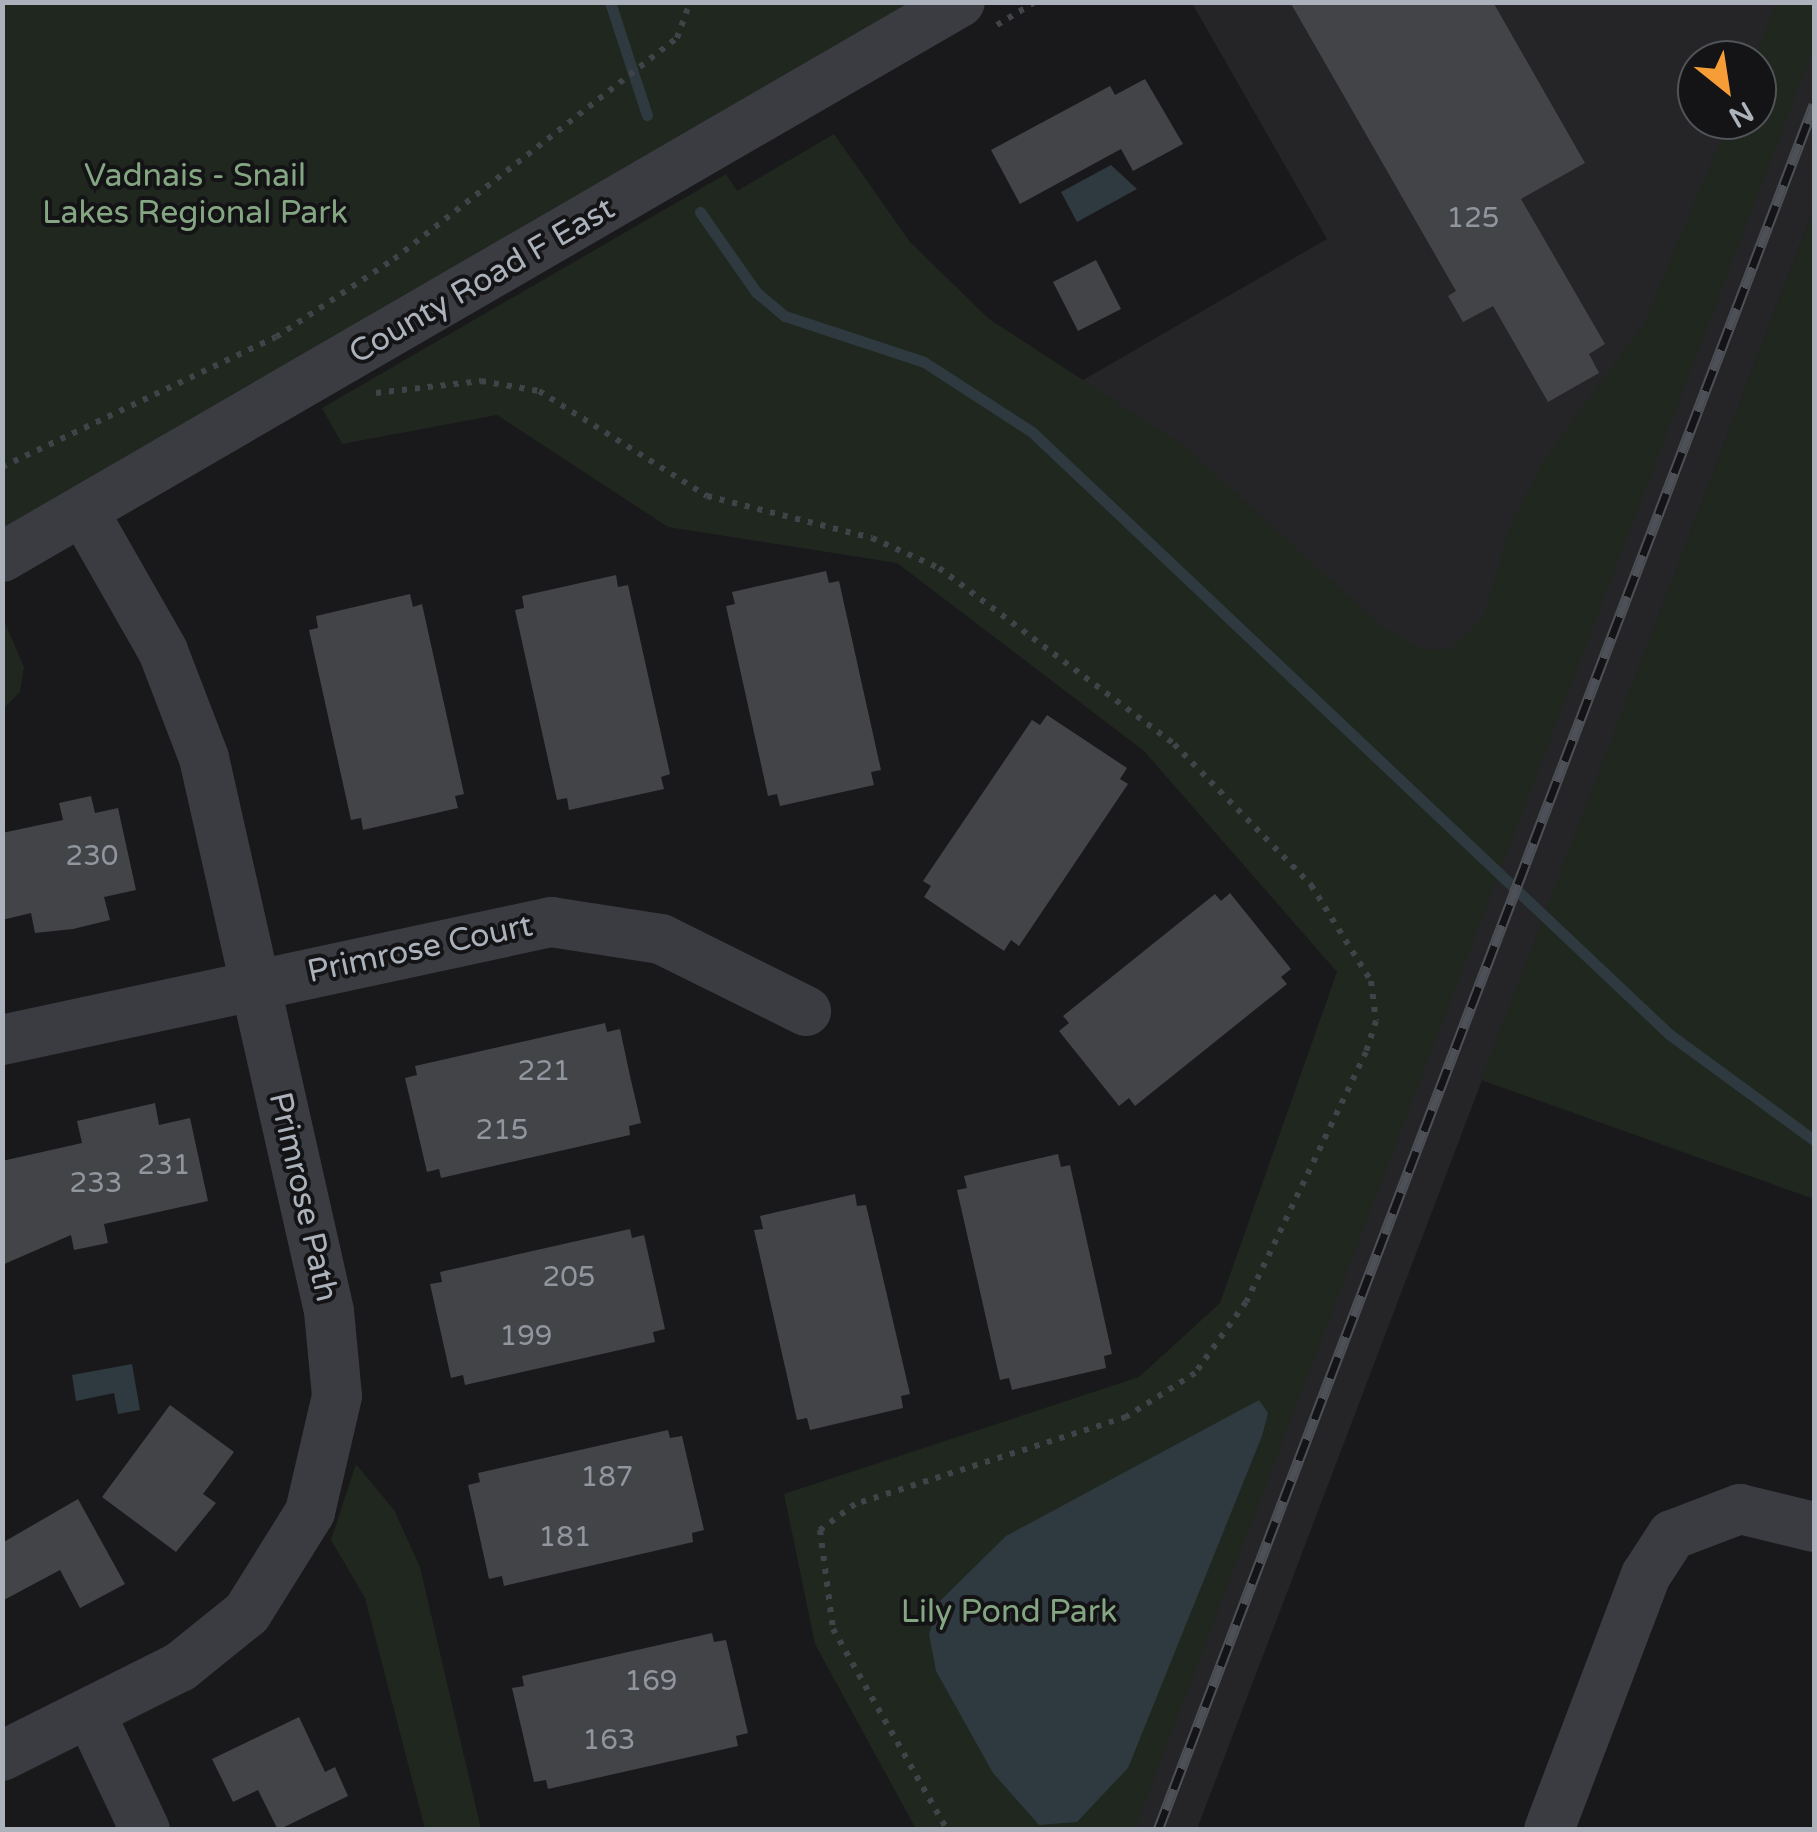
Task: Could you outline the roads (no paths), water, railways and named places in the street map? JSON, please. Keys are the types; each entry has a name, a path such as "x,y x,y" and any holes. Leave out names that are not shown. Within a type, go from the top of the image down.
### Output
{"street":[{"name":"County Road F East","path":"2,557 960,2"},
{"name":"Primrose Path","path":"2,1756 180,1667 247,1613 294,1546 327,1464 337,1396 332,1328 256,983 182,691 83,510"},
{"name":"Primrose Court","path":"2,1040 513,926 580,922 661,939 806,1010"},
{"path":"1548,1830 1646,1574 1672,1535 1740,1509 1814,1527"},
{"path":"90,1714 146,1830"}],"waterway":[{"path":"610,2 647,115"},
{"path":"700,212 756,292 785,316 924,362 1032,432 1669,1034 1814,1140"}],"railway":[{"path":"1158,1830 1814,105"}],"park label":[{"name":"Vadnais - Snail Lakes Regional Park","path":"195,196"},
{"name":"Lily Pond Park","path":"1009,1612"}]}
